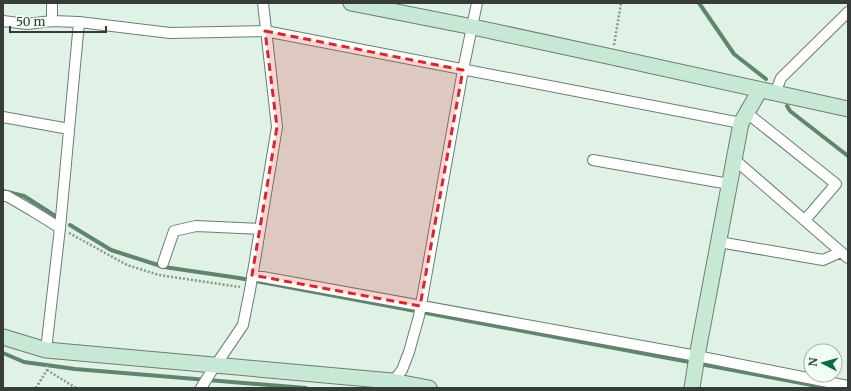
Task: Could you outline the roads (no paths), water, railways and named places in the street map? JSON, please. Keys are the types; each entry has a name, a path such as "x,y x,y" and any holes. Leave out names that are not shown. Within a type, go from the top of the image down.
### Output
{"street":[{"path":"52,3 52,21"},
{"path":"202,387 243,325 277,126 263,3"},
{"path":"351,3 473,27 848,109"},
{"path":"390,385 402,370 409,352 419,311 463,70 477,3"},
{"path":"775,93 781,78 848,12"},
{"path":"3,21 27,24 52,21 79,22 170,33 266,31 463,70 744,118 836,184 805,220"},
{"path":"46,350 60,228 79,22"},
{"path":"692,388 734,159 744,118 760,90"},
{"path":"3,118 69,129"},
{"path":"734,159 845,255"},
{"path":"593,160 730,184"},
{"path":"3,196 7,196 32,210 60,228"},
{"path":"163,262 174,231 196,226 260,229"},
{"path":"719,242 823,260 845,255"},
{"path":"252,275 419,311 697,362 848,386"},
{"path":"3,337 46,350 213,369 429,388"}],"waterway":[{"path":"699,3 734,54 766,79"},
{"path":"787,106 790,111 848,156"},
{"path":"3,191 24,196 57,217"},
{"path":"70,225 111,250 164,267 239,278 828,388"},
{"path":"3,353 24,362 75,369 306,388"}]}
